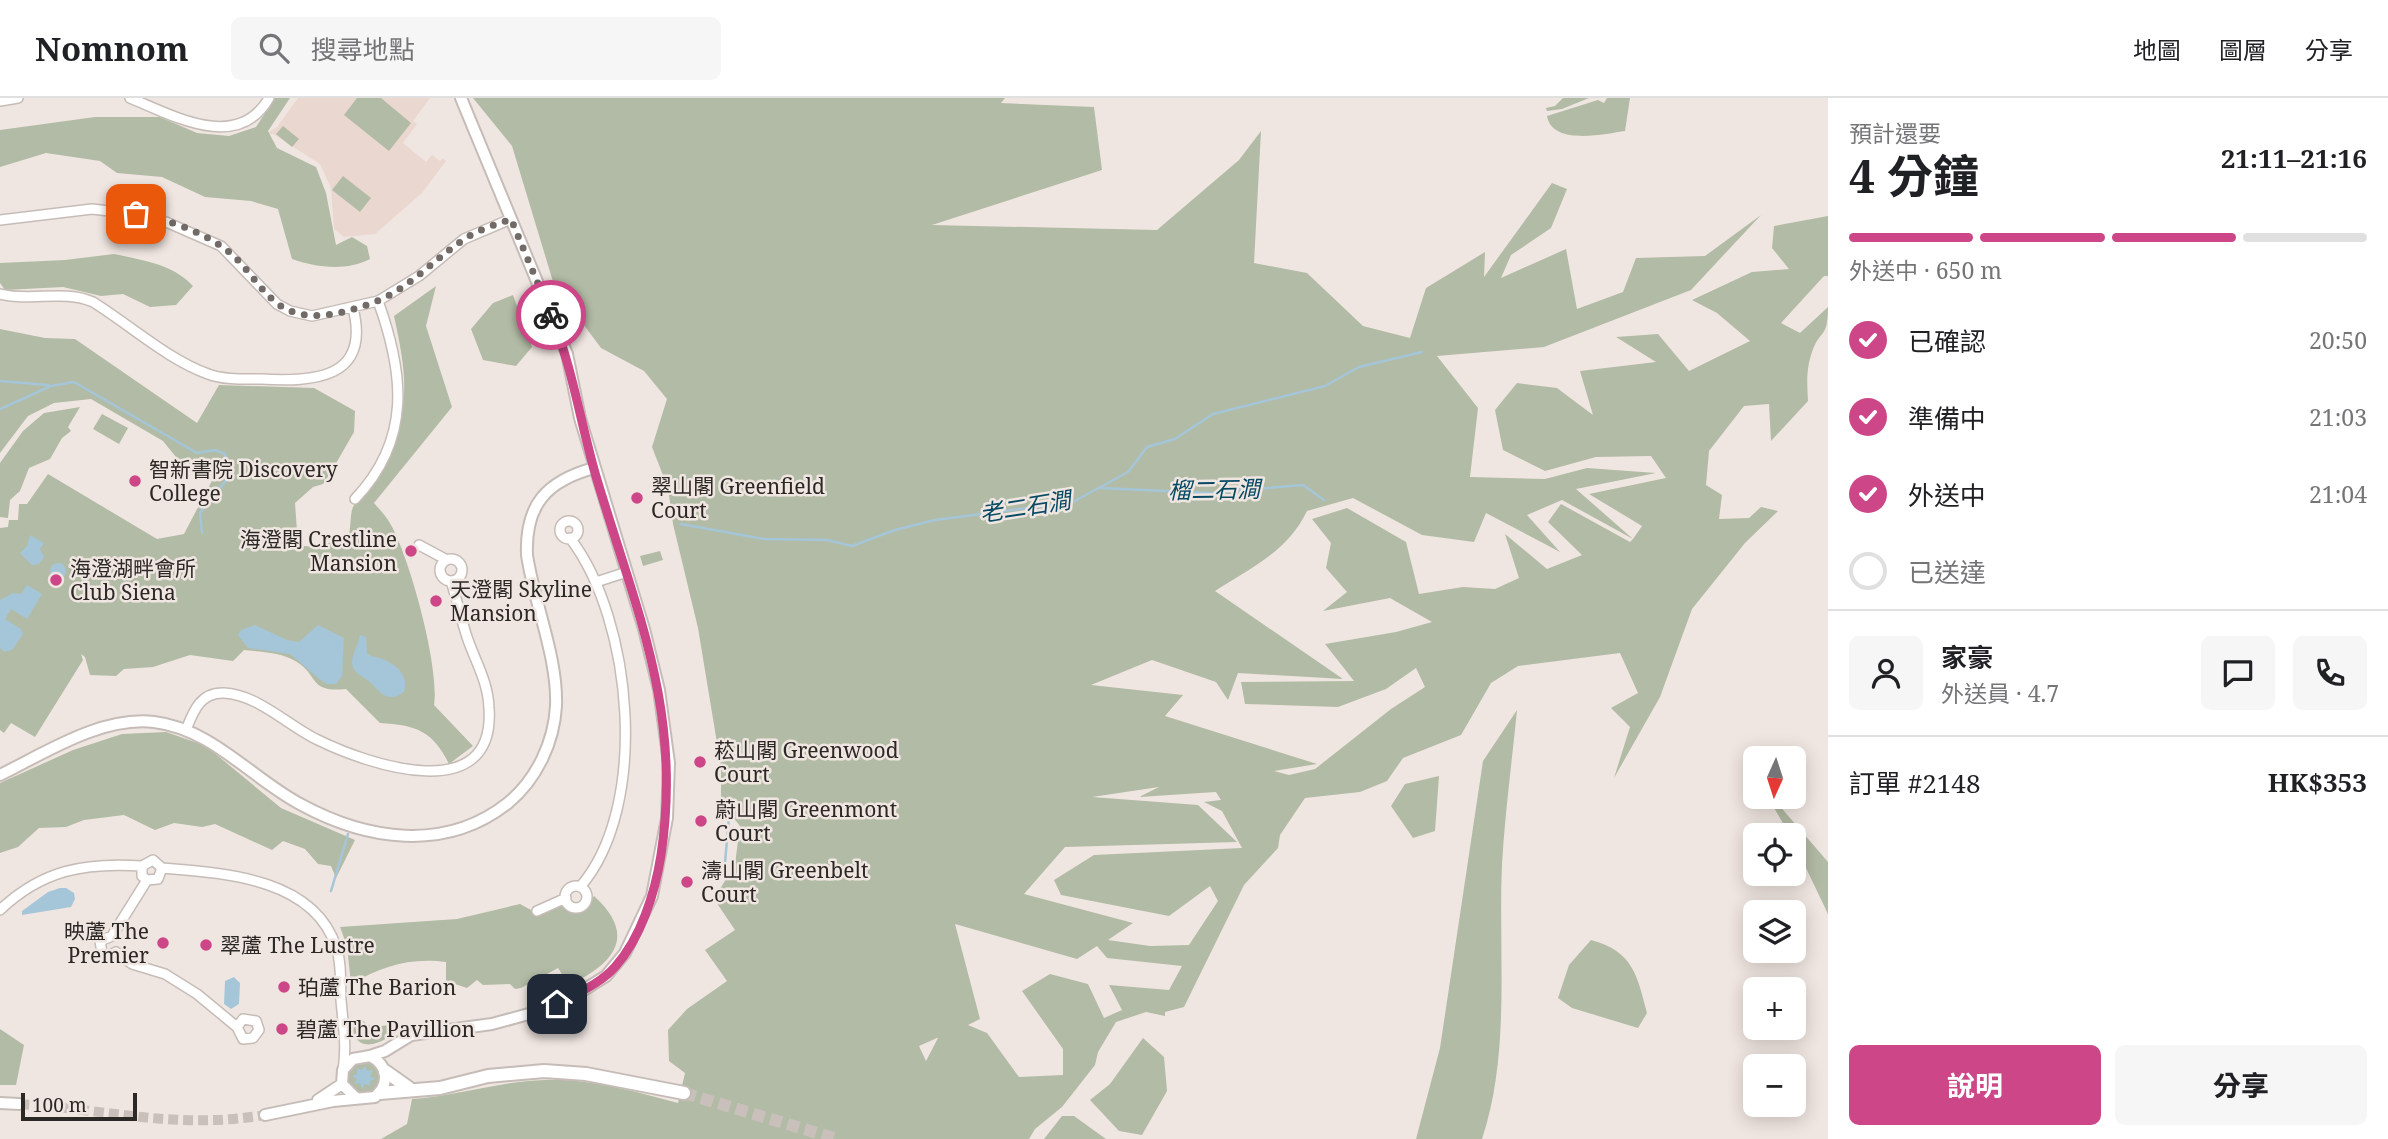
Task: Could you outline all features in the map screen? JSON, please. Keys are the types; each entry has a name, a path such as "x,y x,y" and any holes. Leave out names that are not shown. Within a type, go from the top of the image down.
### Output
{"main road":[{"path":"384,1069 413,1089"},
{"path":"380,1093 440,1088 488,1076 544,1071 586,1074 684,1093"}],"street":[{"path":"0,101 18,98"},
{"path":"130,98 201,125 221,128 251,118 269,98"},
{"path":"343,1070 353,1059 393,1048 411,1035 492,1024 557,1004 611,971 643,919 659,867 667,818 669,763 659,690 575,399 567,354 461,98"},
{"path":"0,220 84,209 144,215 190,230 221,246 271,299 290,311 319,316 378,301 419,276 464,239 511,219"},
{"path":"0,294 22,298 80,297 100,306 208,374 295,381 326,376 347,359 358,337 353,308"},
{"path":"355,499 381,463 399,407 395,354 378,301"},
{"path":"0,775 108,727 151,721 186,730 218,746 297,802 359,828 415,837 444,835 476,824 522,791 538,765 552,733 556,706 554,676 527,555 526,538 531,516 546,492 563,478 594,468"},
{"path":"537,911 566,898 570,888 580,887 600,861 612,832 624,750 620,675 610,628 596,582 570,538"},
{"path":"419,545 447,560 457,561 462,567 460,577 451,581"},
{"path":"186,730 200,702 211,695 228,694 252,702 317,740 367,760 426,771 460,766 484,743 488,733 490,710 484,676 468,639 451,581 441,574 441,567 447,560"},
{"path":"596,582 627,572"},
{"path":"0,910 37,881 65,871 103,863 142,866 153,860 162,868 249,880 287,892 314,909 337,948 345,1045 342,1084 327,1096 299,1108"},
{"path":"142,866 142,876 147,880 158,879 162,868"},
{"path":"116,952 108,956 99,947 102,938 112,936 147,880"},
{"path":"566,898 572,906 582,906 587,894 580,887"},
{"path":"112,936 118,943 116,952"},
{"path":"116,952 132,964 165,974 197,994 237,1027"},
{"path":"345,1045 367,1056 384,1069"},
{"path":"265,1115 356,1098 369,1099 380,1093 385,1081 384,1069 393,1048"},
{"path":"342,1084 356,1098"},
{"path":"0,1103 19,1104"}],"shaded area":[{"path":"298,98 430,98 413,121 417,124 403,143 426,162 432,155 440,161 443,158 446,161 422,193 375,234 344,237 334,229 331,188 320,164 273,134 264,135 277,127"}],"green space":[{"path":"275,98 290,98 268,131 277,148 316,167 326,193 336,245 352,237 367,246 370,259 352,265 332,267 292,259 278,209 251,201 205,197 162,177 117,173 100,161 46,153 0,167 0,130 95,117 160,117 197,133 229,136 256,127"},
{"path":"357,98 381,98 411,123 389,151 344,115"},
{"path":"473,98 1005,98 1001,103 1094,107 1102,170 932,225 1157,230 1239,160 1261,131 1254,263 1307,273 1363,326 1410,338 1426,288 1485,252 1484,277 1552,183 1567,189 1551,228 1511,255 1501,278 1566,249 1577,309 1623,292 1636,258 1705,256 1761,215 1691,290 1544,347 1437,356 1478,408 1470,477 1545,479 1587,468 1656,473 1576,489 1633,539 1642,526 1589,494 1666,478 1651,456 1596,457 1545,471 1503,450 1495,410 1517,383 1557,388 1593,415 1580,371 1656,362 1616,337 1658,334 1689,371 1750,341 1717,313 1692,300 1752,272 1789,269 1772,248 1774,226 1828,216 1828,276 1824,276 1781,323 1800,333 1828,307 1828,317 1810,358 1807,376 1808,401 1771,441 1769,404 1744,406 1709,451 1706,485 1722,495 1719,519 1749,518 1761,507 1778,511 1745,543 1692,609 1660,697 1614,778 1630,727 1611,708 1638,693 1620,653 1518,666 1491,683 1461,735 1403,758 1387,781 1360,792 1305,798 1280,835 1278,848 1244,885 1184,1007 1165,1012 1165,1016 1146,1012 1116,1022 1098,1052 1095,1065 1062,1107 1035,1129 1029,1139 381,1139 407,1124 412,1099 512,1083 578,1081 678,1103 685,1073 669,1061 668,1030 687,1009 727,981 705,950 735,930 714,899 735,864 740,826 721,802 721,767 698,628 673,524 668,488 652,447 667,399 644,371 601,348 554,285 512,146","holes":["1353,498 1422,535 1474,542 1486,513 1560,552 1527,515 1562,500 1633,539 1630,542 1561,504 1548,522 1582,555 1547,569 1505,534 1519,578 1495,589 1463,587 1419,594 1406,542 1347,508 1312,519 1331,543 1326,568 1347,592 1323,611 1390,598 1432,622 1396,632 1325,644 1354,681 1241,682 1245,704 1338,707 1386,689 1416,668 1425,687 1391,709 1315,769 1289,775 1274,771 1317,764 1165,716 1183,695 1091,685 1152,660 1216,682 1228,700 1238,673 1343,679 1215,591 1279,548 1290,537 1307,511","1159,787 1139,797 1216,792 1221,800 1204,802 1222,811 1242,848 1094,855 1054,880 1061,895 1169,916 1210,886 1218,901 1189,945 1150,946 1108,940 1133,923 1024,894 1065,847 1237,842 1198,805 1092,797","955,924 1077,959 1097,946 1107,958 1182,966 1169,990 1109,985 1122,1010 1104,1018 1088,984 1050,974 1022,991 1063,1049 1063,1075 1019,1077 987,1033 968,1025 980,1019","937,1038 938,1038 926,1061 919,1046"]},
{"path":"1563,98 1589,98 1562,109 1547,111 1546,108 1555,106"},
{"path":"1607,98 1630,98 1625,131 1569,135 1551,125 1547,116 1598,100 1604,103"},
{"path":"283,126 299,139 292,147 276,134"},
{"path":"343,176 371,198 360,212 332,190"},
{"path":"114,254 167,268 193,286 176,305 150,307 123,294 101,296 63,287 5,290 0,283 0,263 65,260"},
{"path":"436,286 426,326 452,407 374,503 391,525 399,541 415,587 428,641 435,688 434,705 473,746 449,764 430,737 413,728 380,723 346,689 334,690 320,686 304,667 284,656 244,650 233,661 190,655 153,667 124,669 116,676 90,675 85,657 81,654 83,660 35,737 11,723 4,733 0,730 0,528 8,527 9,520 18,520 19,504 27,504 48,474 157,539 184,534 216,473 214,463 189,464 176,457 163,441 91,399 54,403 28,416 0,453 0,329 45,338 75,339 197,423 219,385 314,388 355,411 354,432 331,472 323,484 313,487 295,503 298,545 318,546 349,534 353,507 376,477 396,435 404,398 404,380 394,316"},
{"path":"513,295 532,347 516,366 483,360 471,329 493,303"},
{"path":"80,407 68,427 71,431 62,438 50,459 29,468 20,491 10,500 8,518 0,517 0,463 23,431 44,413"},
{"path":"102,414 128,428 119,444 93,429"},
{"path":"660,551 663,560 643,566 640,556"},
{"path":"1517,710 1502,864 1500,1037 1491,1106 1482,1139 1416,1139 1440,1048 1483,761"},
{"path":"166,732 206,746 281,808 355,840 336,878 331,866 318,864 305,849 283,841 272,850 215,824 202,827 174,823 155,830 124,815 84,820 66,827 39,828 18,847 0,853 0,783 73,750 122,734"},
{"path":"1439,776 1435,831 1413,838 1391,806 1405,784"},
{"path":"1775,809 1782,809 1794,823 1783,823"},
{"path":"1806,837 1828,862 1828,914 1806,868"},
{"path":"594,896 615,924 615,948 598,968 569,985 558,968 521,988 515,989 510,984 483,985 477,980 467,988 446,981 446,962 433,961 397,964 351,984 347,946 340,927 457,919 520,904 540,915 564,905 574,913 588,906"},
{"path":"1591,940 1616,951 1631,966 1647,1013 1638,1028 1572,1008 1558,998 1569,965"},
{"path":"363,1021 372,1027 408,1025 375,1044 367,1044 360,1042 354,1035 351,1023"},
{"path":"0,1029 24,1045 16,1085 0,1085"},
{"path":"1143,1038 1164,1057 1167,1091 1142,1135 1119,1131 1090,1100 1110,1084"},
{"path":"364,1061 375,1066 380,1077 375,1088 364,1093 353,1088 348,1077 353,1066"},
{"path":"1062,1116 1074,1116 1106,1139 1044,1139"}],"water":[{"path":"30,535 44,543 40,549 44,557 39,564 32,565 20,553 27,546"},
{"path":"55,563 61,563 66,571 64,577 55,579 50,574 50,568"},
{"path":"27,585 42,594 27,619 11,609 5,619 21,629 23,634 12,650 4,652 0,648 0,600 13,593 21,594"},
{"path":"255,625 287,640 299,642 318,625 344,638 342,676 336,684 327,684 290,654 248,648 238,635 241,630"},
{"path":"360,635 366,637 367,653 391,663 401,673 404,678 404,692 397,696 386,696 355,671 352,659"},
{"path":"60,888 74,893 75,899 71,907 22,915 22,911 48,892"},
{"path":"234,977 240,983 239,1004 231,1009 224,1004 225,981"},
{"path":"365,1066 367,1071 373,1070 370,1076 375,1079 370,1081 370,1086 365,1084 362,1089 360,1083 354,1084 357,1079 352,1076 357,1074 357,1068 362,1070"}],"waterway":[{"name":"老二石澗","path":"681,524 764,539 827,540 852,546 895,530 935,520 1073,502 1128,472 1147,447 1175,439 1213,414 1325,386 1359,367 1422,352"},
{"path":"0,381 48,385"},
{"path":"0,409 51,386 74,382 197,453 215,450 225,454 228,478 200,513 202,533"},
{"name":"榴二石澗","path":"1101,488 1210,493 1303,485 1324,500"},
{"path":"724,874 729,817"},
{"path":"331,891 348,834"}],"tunnel":[{"path":"684,1093 837,1139"},
{"path":"19,1104 171,1119 232,1119 265,1115"}],"way so far":[{"path":"136,214 156,218 211,240 235,257 277,304 290,311 312,316 333,314 378,301 419,276 464,239 511,219 551,315"}],"place":[{"name":"智新書院 Discovery College","path":"135,481"},
{"name":"翠山閣 Greenfield Court","path":"637,498"},
{"name":"海澄閣 Crestline Mansion","path":"411,551"},
{"name":"海澄湖畔會所 Club Siena","path":"56,580"},
{"name":"天澄閣 Skyline Mansion","path":"436,601"},
{"name":"菘山閣 Greenwood Court","path":"700,762"},
{"name":"蔚山閣 Greenmont Court","path":"701,821"},
{"name":"濤山閣 Greenbelt Court","path":"687,882"},
{"name":"映蘆 The Premier","path":"163,943"},
{"name":"翠蘆 The Lustre","path":"206,945"},
{"name":"珀蘆 The Barion","path":"284,987"},
{"name":"碧蘆 The Pavillion","path":"282,1029"}],"route":[{"path":"551,315 567,354 575,399 594,471 644,629 662,706 669,763 667,818 659,867 643,919 625,953 606,976 557,1004"}]}
